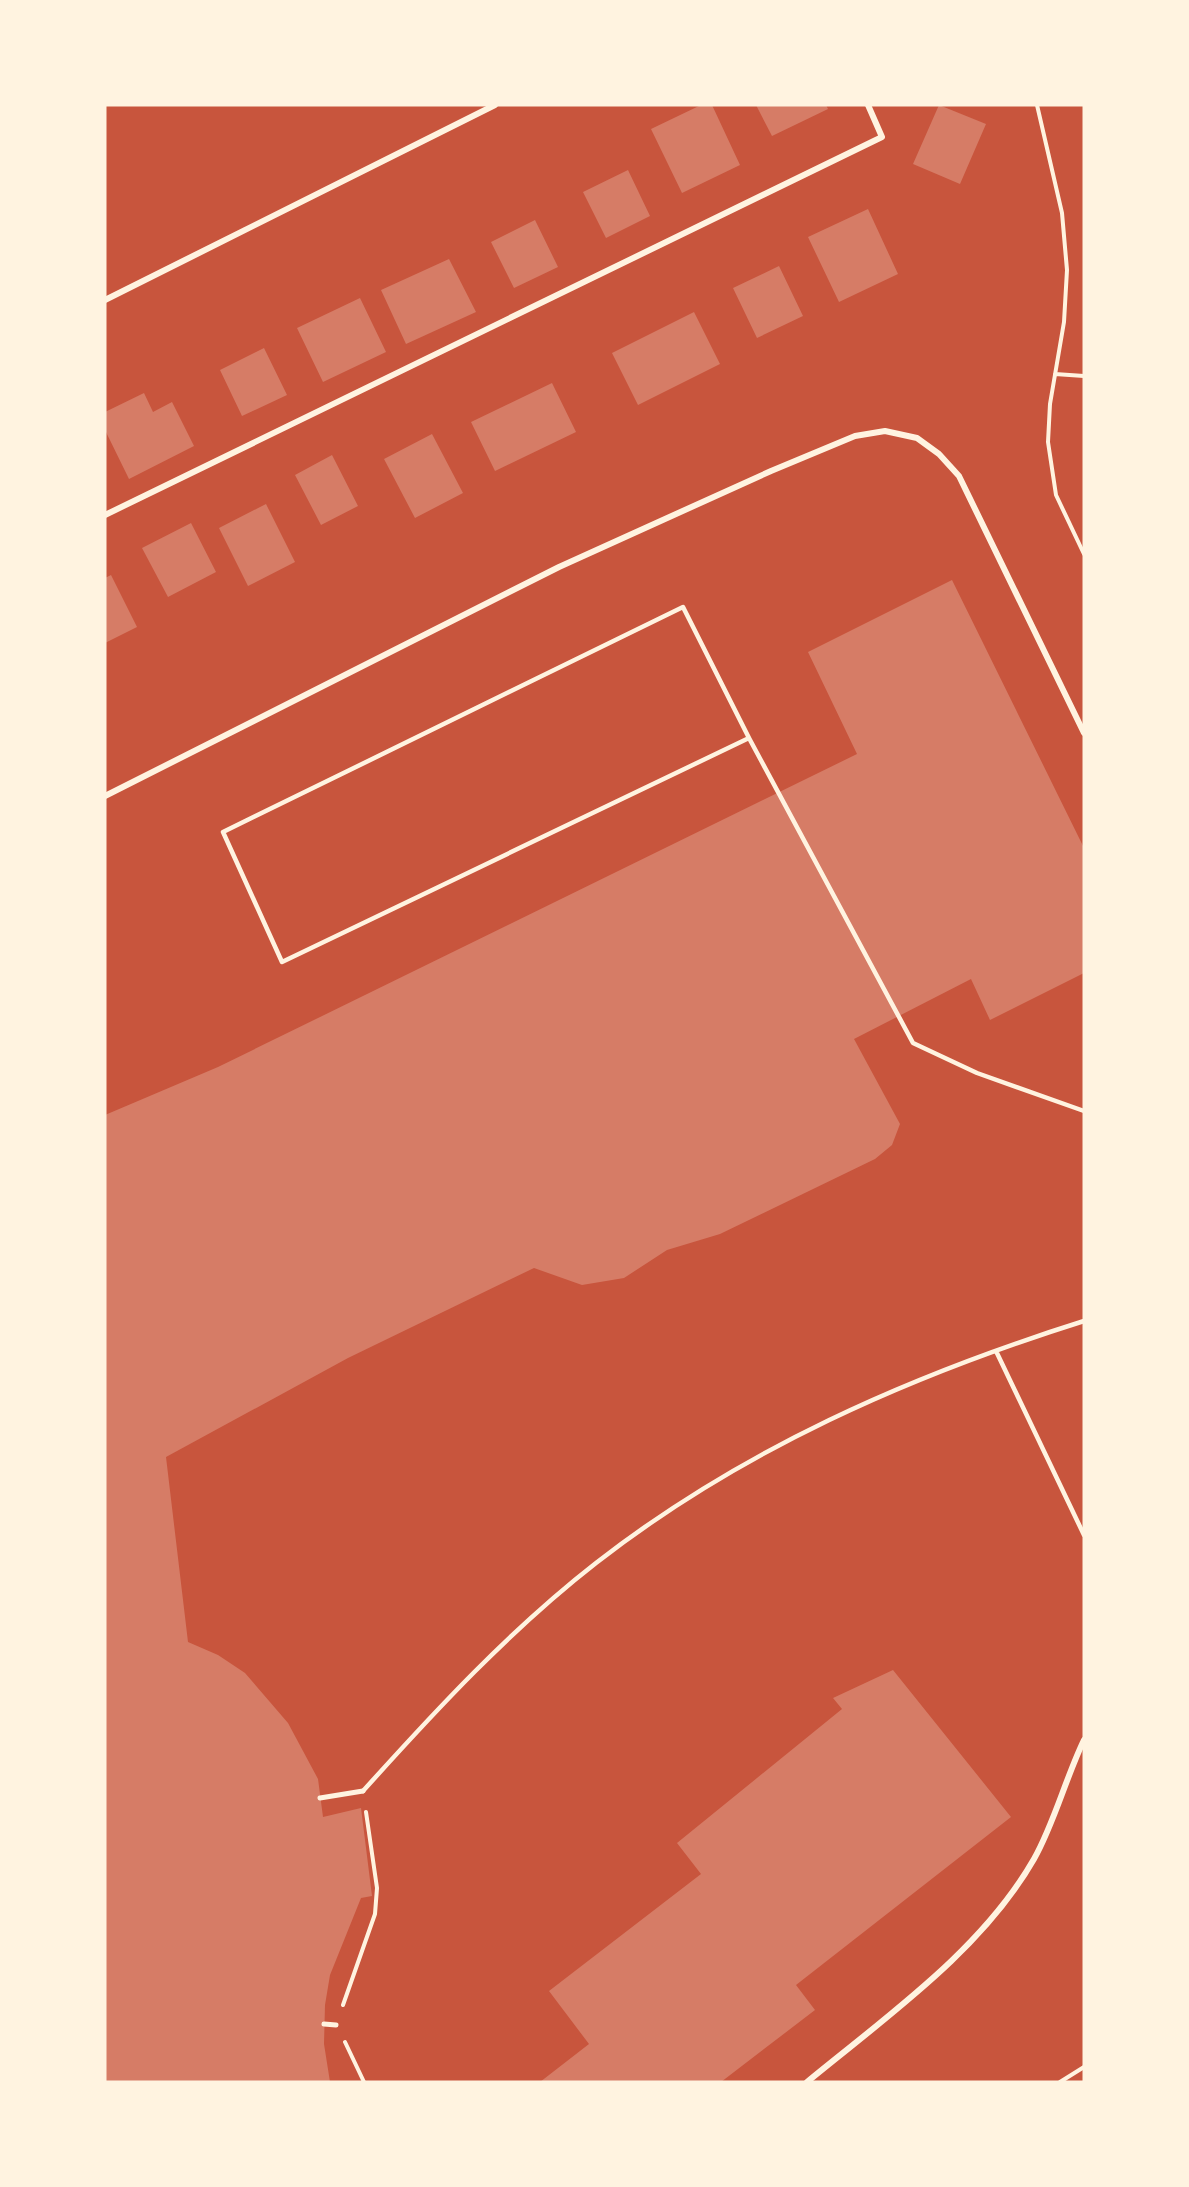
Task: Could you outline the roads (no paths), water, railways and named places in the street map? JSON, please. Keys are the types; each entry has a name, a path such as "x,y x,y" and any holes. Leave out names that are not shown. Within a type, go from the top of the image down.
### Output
{"street":[{"path":"105,300 495,105"},
{"path":"105,515 882,137 868,105"},
{"path":"105,796 569,562 781,466 855,436 885,431 917,438 939,454 959,476 1084,733"},
{"path":"807,2082 940,1972 1008,1897 1035,1857 1084,1740"},
{"path":"320,1798 363,1791"},
{"path":"324,2024 336,2025"}],"lane":[{"path":"749,738 282,962 223,832 683,607 749,738 913,1043 977,1073 1084,1111"},
{"path":"363,1791 458,1686 516,1632 596,1564 669,1511 748,1462 826,1421 911,1382 1084,1321"},
{"path":"996,1351 1084,1535"}]}
